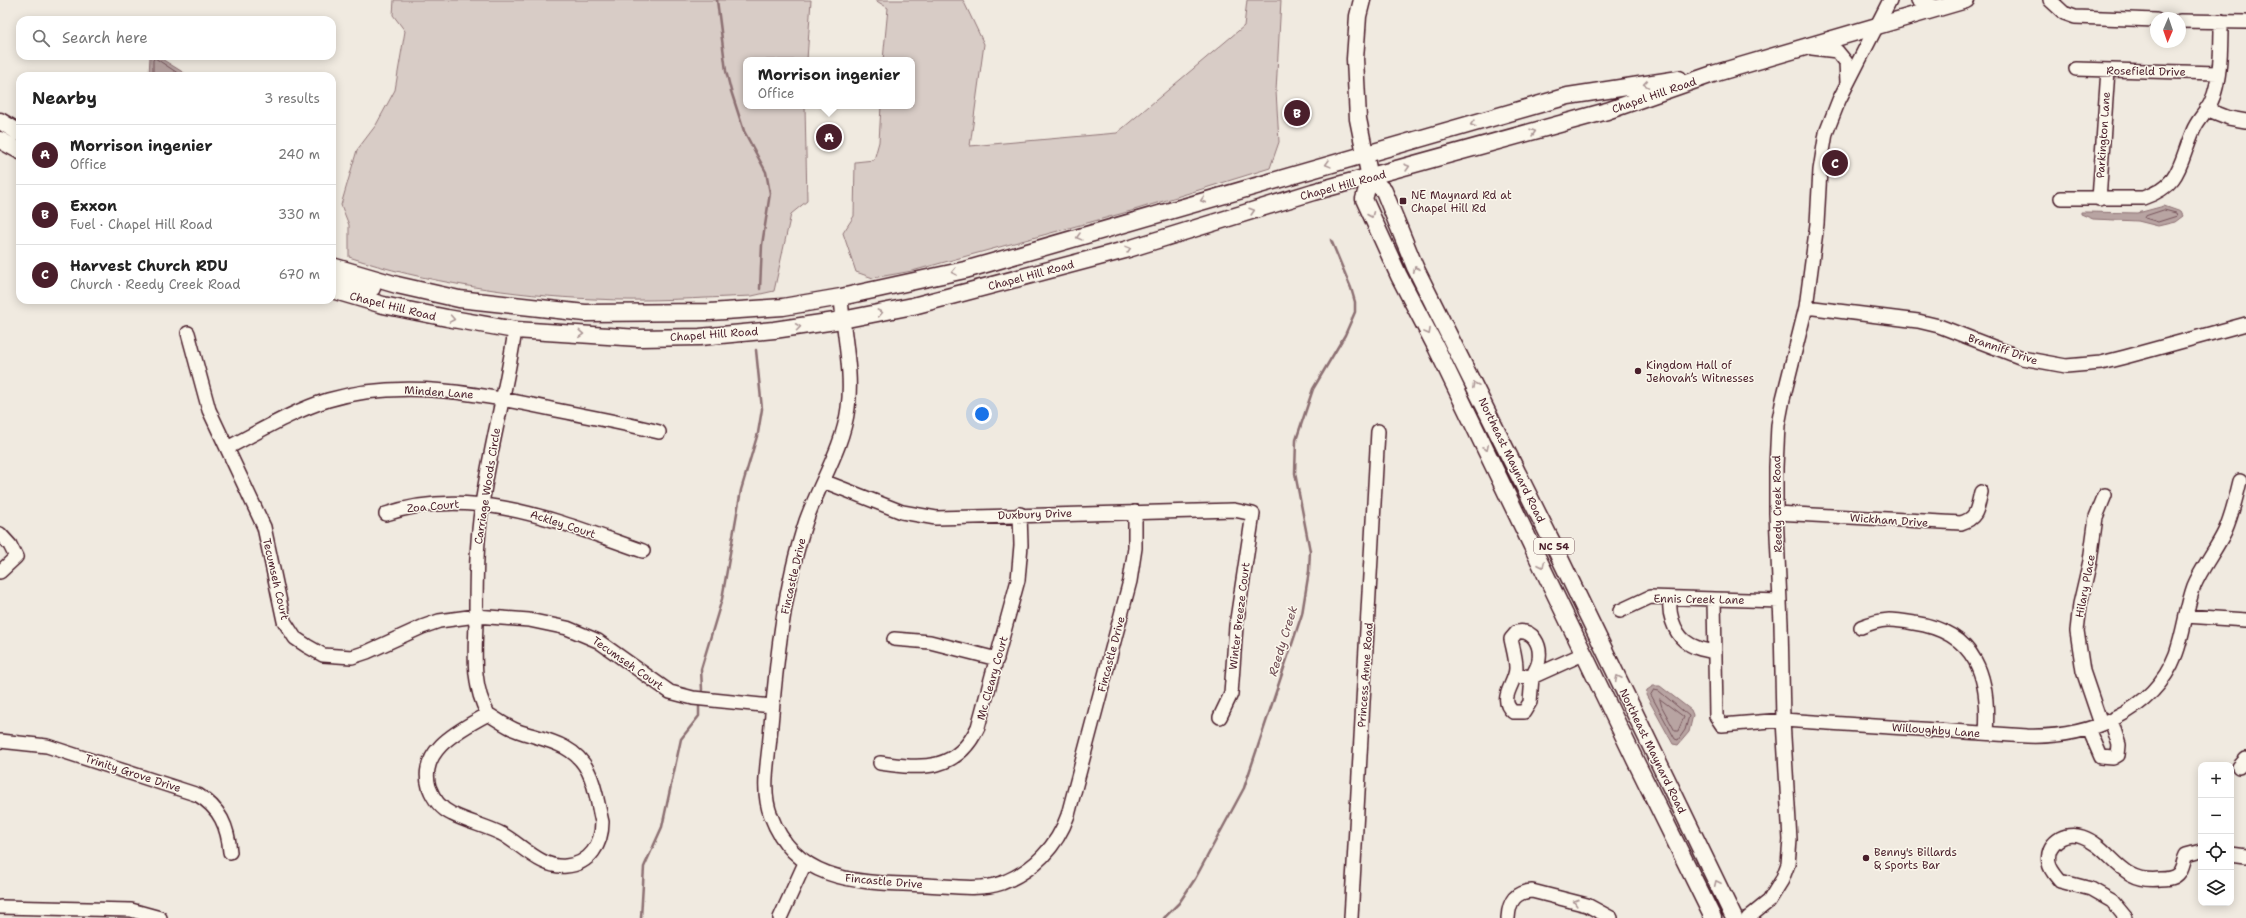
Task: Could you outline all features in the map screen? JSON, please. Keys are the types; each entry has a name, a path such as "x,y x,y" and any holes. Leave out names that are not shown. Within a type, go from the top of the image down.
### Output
{"main road":[{"name":"Northeast Maynard Road","path":"1362,0 1358,16 1355,59 1358,119 1370,178 1364,198 1384,243 1525,528 1583,654 1713,918"},
{"name":"Chapel Hill Road","path":"336,291 383,305 515,330 639,338 700,337 774,330 842,320 913,306 1125,250 1313,192 1370,178 1607,111 1713,74 1966,0"},
{"name":"Chapel Hill Road","path":"336,267 459,299 577,312 650,314 754,309 841,297 965,270 1568,96 1713,74"},
{"path":"0,121 16,131"},
{"path":"0,140 16,149"},
{"name":"Northeast Maynard Road","path":"1370,178 1384,191 1416,267 1553,544 1734,918"},
{"path":"336,282 344,281 382,290 431,292"}],"street":[{"name":"Reedy Creek Road","path":"1748,918 1769,901 1782,880 1788,864 1790,840 1783,720 1776,513 1778,425 1806,307 1815,248 1820,170 1830,120 1890,0"},
{"path":"1918,0 1940,7"},
{"path":"2050,0 2064,13 2075,17 2150,20"},
{"path":"2186,21 2246,22"},
{"path":"2061,198 2143,198 2155,193 2165,186 2181,166 2194,129 2214,93 2221,21"},
{"name":"Reedy Creek Road","path":"1798,49 1821,48 1837,51 1846,62 1847,85"},
{"name":"Rosefield Drive","path":"2076,70 2217,73"},
{"name":"Parkington Lane","path":"2099,199 2108,70"},
{"path":"2206,109 2229,118 2246,121"},
{"name":"Fincastle Drive","path":"841,297 842,320 849,378 848,409 840,440 807,521 794,565 785,607 772,706 766,782 767,799 771,816 781,836 790,849 805,863 830,875 865,882 975,887 1001,883 1019,875 1037,862 1052,847 1068,815 1130,581 1135,548 1135,512"},
{"name":"Branniff Drive","path":"1806,307 1918,320 1939,326 2022,358 2066,366 2101,363 2246,324"},
{"name":"Carriage Woods Circle","path":"488,714 444,741 434,753 428,766 427,775 428,783 434,798 451,814 502,834 547,863 565,866 588,857 598,845 602,830 602,822 588,771 575,754 567,748 504,725 488,714 481,702 477,688 475,572 482,503 515,330"},
{"name":"Tecumseh Court","path":"188,333 205,399 264,527 284,621 295,638 307,646 327,656 352,657 439,621 476,616 553,624 598,640 659,686 683,696 772,706"},
{"name":"Minden Lane","path":"227,448 309,407 356,394 391,390 461,392 501,398 660,432"},
{"name":"Princess Anne Road","path":"1351,918 1378,431"},
{"name":"Duxbury Drive","path":"823,481 886,507 921,516 943,518 1020,514 1234,510 1253,514"},
{"name":"Willoughby Lane","path":"1714,652 1716,716 1722,725 1728,726 1744,722 1783,720 2051,736 2100,724 2143,701 2160,682 2176,654 2191,595 2199,575 2225,531 2240,481"},
{"name":"Wickham Drive","path":"1776,513 1961,523 1972,520 1981,492"},
{"name":"Hilary Place","path":"2100,724 2083,671 2077,631 2096,517 2105,495"},
{"name":"Zoa Court","path":"386,514 406,508 432,504 482,503"},
{"name":"Ackley Court","path":"482,503 520,511 642,551"},
{"name":"Mc Cleary Court","path":"880,763 905,767 931,767 944,763 965,748 972,740 978,727 1018,580 1021,551 1020,514"},
{"name":"Winter Breeze Court","path":"1220,717 1231,694 1236,626 1253,514"},
{"path":"0,534 10,545 16,557 0,572"},
{"name":"Ennis Creek Lane","path":"1620,611 1650,597 1780,600"},
{"path":"1671,598 1669,605 1670,615 1684,640 1699,649 1714,652 1714,599"},
{"path":"2186,616 2246,620"},
{"path":"1861,627 1878,620 1905,622 1932,627 1958,639 1970,654 1982,676 1987,699 1986,733"},
{"path":"1524,631 1532,634 1535,638 1539,659 1532,677 1530,702 1524,712 1512,712 1506,703 1506,696 1515,675 1512,639 1518,632 1524,631"},
{"path":"894,639 930,642 997,659"},
{"path":"1515,675 1532,677 1583,654"},
{"name":"Trinity Grove Drive","path":"0,741 47,746 198,795 210,803 222,819 227,828 230,852"},
{"path":"2126,918 2112,901 2091,888 2060,881 2049,863 2052,843 2062,838 2074,835 2084,837 2129,874 2141,879 2153,880 2170,878 2177,875 2182,868 2186,855 2198,852"},
{"path":"2234,854 2246,856"},
{"path":"780,918 805,863"},
{"path":"1508,918 1510,906 1516,896 1525,891 1532,891 1587,905 1611,918"},
{"path":"0,907 131,910 160,918"}],"shaded area":[{"path":"394,0 811,0 807,57 743,57 743,109 805,109 807,201 791,214 774,291 752,296 633,300 533,295 470,286 407,274 349,257 349,225 341,205 357,150 376,125 395,90 405,31 393,15"},
{"path":"875,0 963,0 984,44 970,146 1117,133 1244,26 1247,0 1281,0 1276,91 1279,142 1270,168 1131,211 912,271 873,278 856,272 843,233 854,216 855,162 874,160 879,142 881,109 915,109 915,57 883,57 888,8"}],"water":[{"path":"150,60 163,60 183,72 149,72"},
{"path":"2164,206 2181,212 2183,216 2175,222 2158,226 2138,221 2093,219 2081,214 2081,212 2138,213"},
{"path":"1653,686 1660,686 1691,710 1693,715 1689,732 1678,745 1673,744 1646,695 1647,690"}],"waterway":[{"path":"717,0 726,71 731,91 744,131 766,172 770,193 762,245 760,289"},
{"name":"Reedy Creek","path":"1164,918 1179,903 1195,879 1244,788 1302,614 1309,571 1310,551 1295,473 1296,440 1313,389 1345,335 1355,312 1355,302 1351,288 1331,240"},
{"path":"702,690 701,669 722,599 741,490 758,433 762,409 756,350"},
{"path":"641,918 644,867 662,827 681,739 699,716 699,707"}],"place":[{"name":"Exxon","path":"1297,113"},
{"name":"Morrison ingenier","path":"829,137"},
{"name":"Harvest Church RDU","path":"1835,163"},
{"name":"NE Maynard Rd at Chapel Hill Rd","path":"1403,201"},
{"name":"Kingdom Hall of Jehovah’s Witnesses","path":"1638,371"},
{"name":"Benny's Billards & Sports Bar","path":"1866,858"}]}
